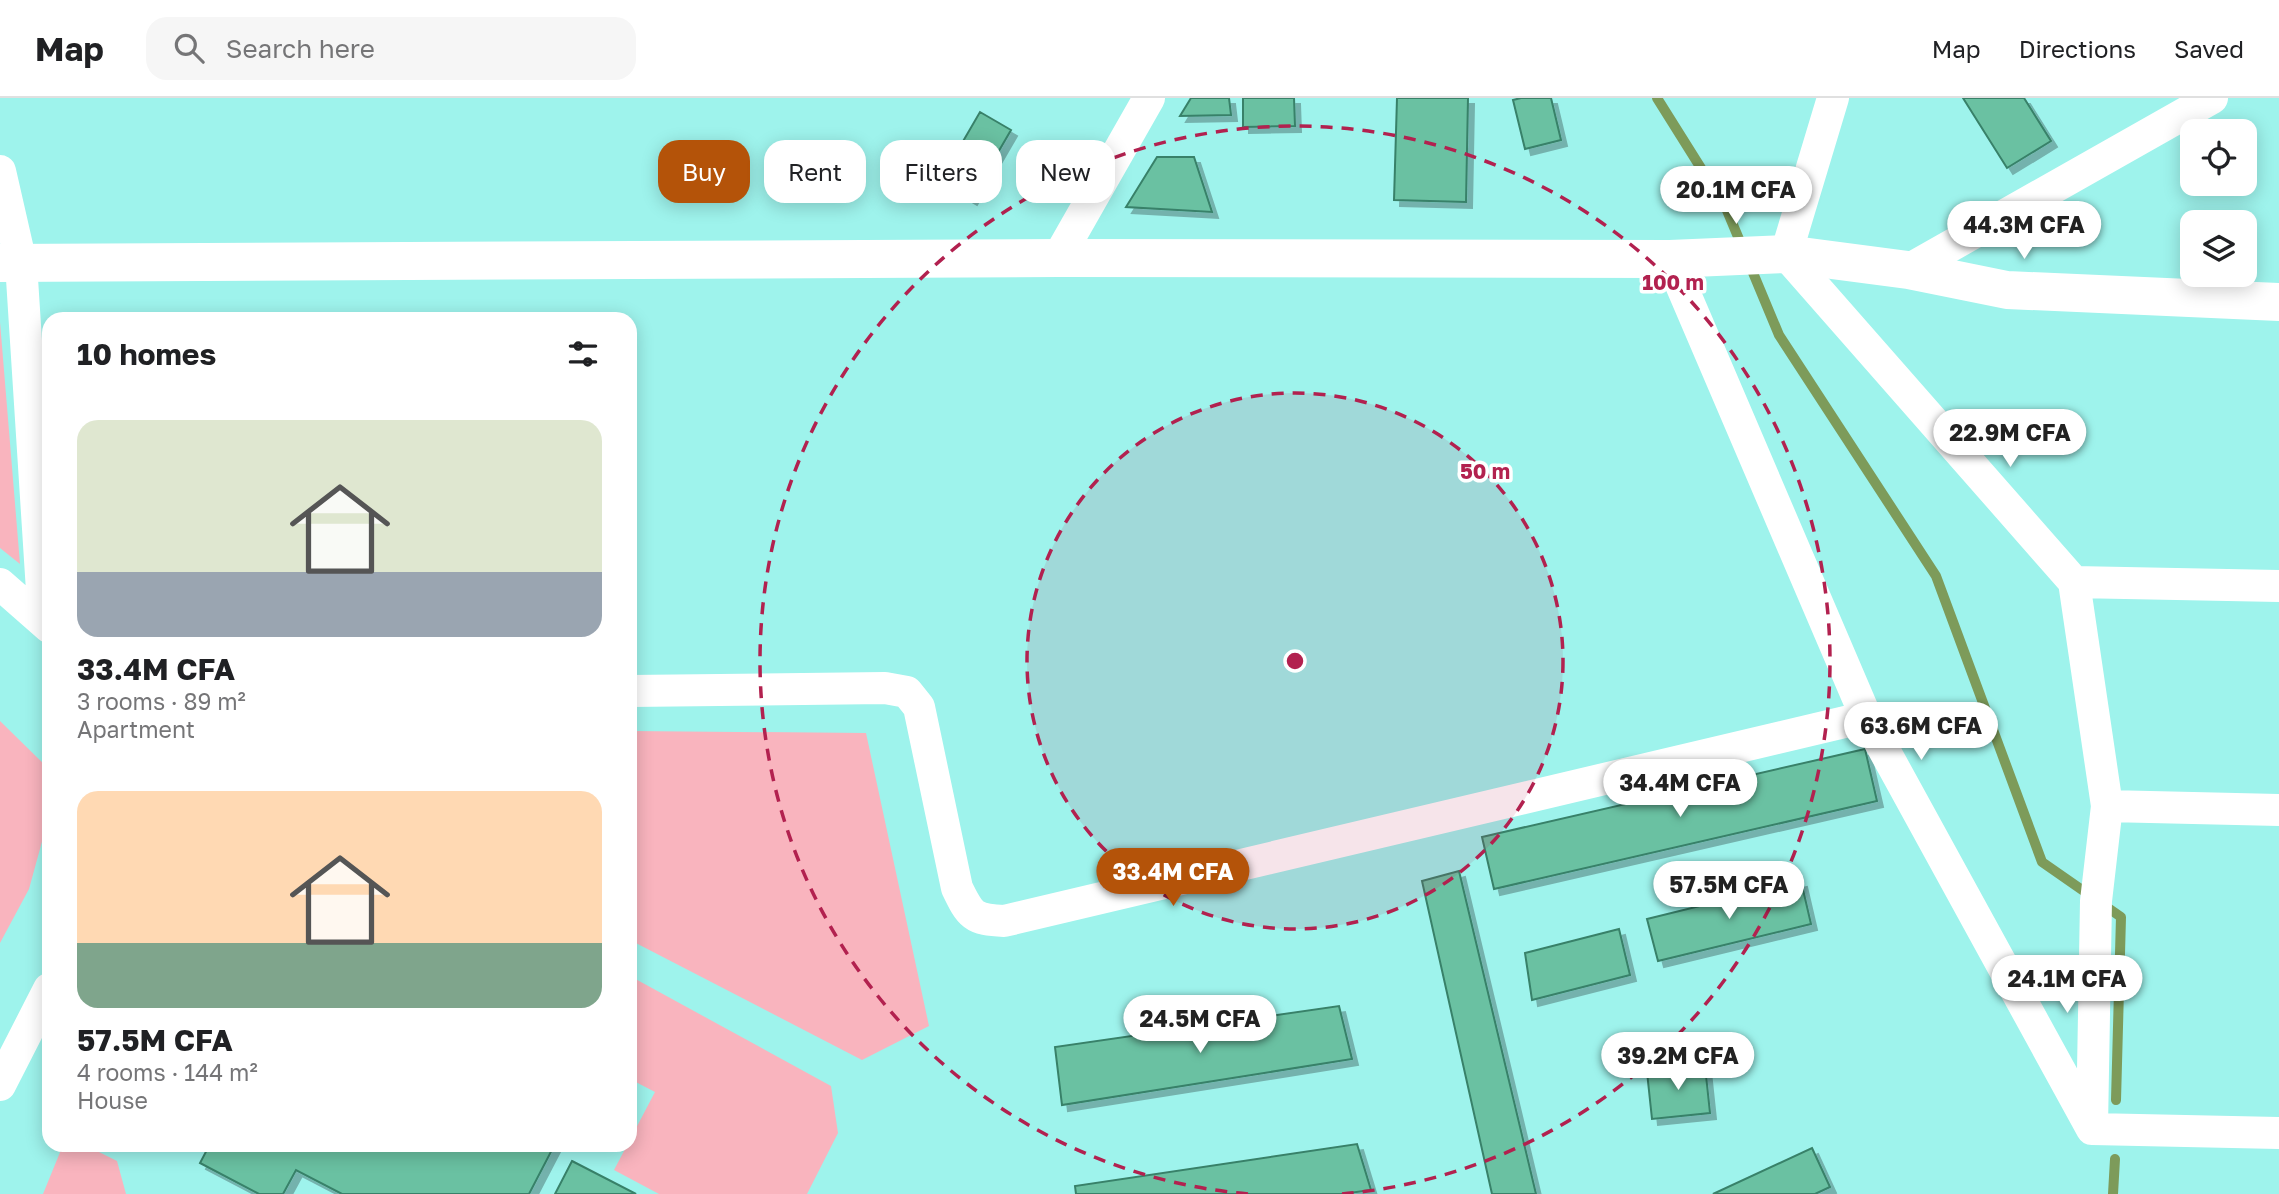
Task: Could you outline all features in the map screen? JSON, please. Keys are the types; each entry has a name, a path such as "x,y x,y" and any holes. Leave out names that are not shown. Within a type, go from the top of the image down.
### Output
{"street":[{"path":"1058,258 1149,98"},
{"path":"1778,254 1833,98"},
{"path":"1908,270 2212,98"},
{"path":"0,171 42,584"},
{"path":"10,263 1058,258 1688,259 1778,254 1908,270 2007,290 2279,302"},
{"path":"1778,254 2074,582 2107,806 2097,887 2092,1129"},
{"path":"1688,259 1866,717 2092,1129"},
{"path":"2074,582 2279,586"},
{"path":"0,584 42,621"},
{"path":"637,691 885,688 907,692 919,707 957,888 969,912 982,920 1004,920 1866,717"},
{"path":"2107,806 2279,810"},
{"path":"0,1085 42,1003"},
{"path":"2092,1129 2279,1133"}],"shaded area":[{"path":"0,322 20,564 0,548"},
{"path":"0,721 42,762 42,842 29,889 0,943"},
{"path":"637,731 866,733 929,1026 862,1060 637,944"},
{"path":"637,980 831,1086 838,1133 807,1194 659,1194 614,1170 623,1152 637,1152 637,1126 655,1092 637,1083"},
{"path":"60,1152 99,1152 117,1161 126,1194 43,1194"}],"building":[{"path":"1191,98 1229,98 1231,115 1180,116"},
{"path":"1243,98 1294,98 1295,126 1243,127"},
{"path":"1397,98 1468,98 1466,202 1394,200"},
{"path":"1551,98 1561,140 1525,149 1513,100"},
{"path":"1963,98 2024,98 2051,141 2007,168"},
{"path":"980,112 1011,130 1002,146 1002,140 964,140"},
{"path":"1157,157 1194,157 1212,212 1126,207"},
{"path":"1865,749 1877,801 1494,889 1482,837"},
{"path":"1459,871 1536,1194 1492,1194 1422,881"},
{"path":"1801,881 1811,924 1658,961 1647,919"},
{"path":"1619,929 1630,975 1532,1000 1525,953"},
{"path":"1339,1006 1352,1059 1062,1105 1055,1047"},
{"path":"1705,1066 1710,1113 1652,1119 1647,1072"},
{"path":"1357,1144 1371,1190 1342,1194 1076,1194 1075,1186"},
{"path":"1812,1148 1830,1187 1815,1194 1713,1194"},
{"path":"206,1152 551,1152 529,1194 342,1194 296,1170 283,1194 259,1194 200,1163"},
{"path":"572,1161 636,1194 555,1194"}],"waterway":[{"path":"1657,98 1726,208 1779,335 1936,576 2042,862 2121,917 2116,1100"},
{"path":"2113,1194 2115,1159"}]}
